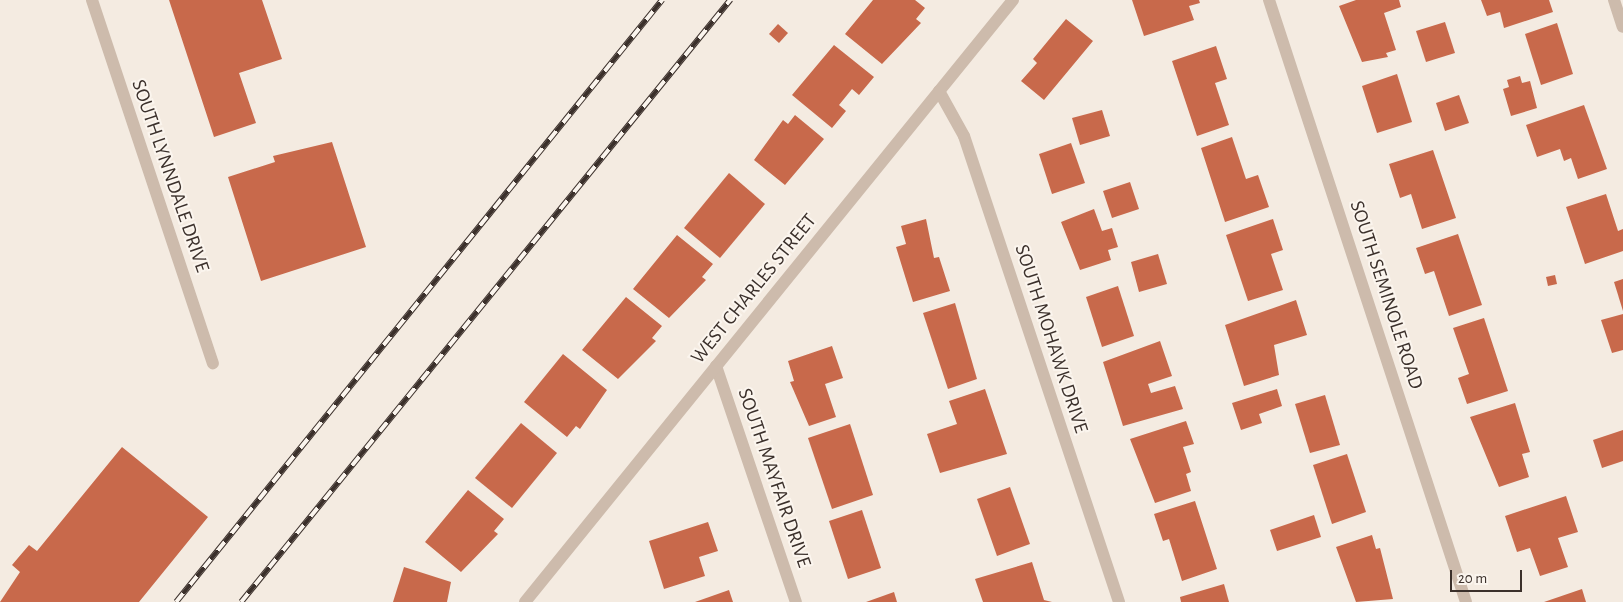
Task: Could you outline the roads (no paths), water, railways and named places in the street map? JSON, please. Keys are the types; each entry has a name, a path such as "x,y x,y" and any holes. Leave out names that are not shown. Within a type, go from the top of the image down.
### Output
{"street":[{"name":"SOUTH LYNNDALE DRIVE","path":"92,0 213,364"},
{"name":"WEST CHARLES STREET","path":"525,602 1013,0"},
{"name":"SOUTH SEMINOLE ROAD","path":"1269,0 1466,602"},
{"path":"1614,0 1623,28"},
{"name":"SOUTH MOHAWK DRIVE","path":"939,92 964,136 1119,602"},
{"name":"SOUTH MAYFAIR DRIVE","path":"716,366 796,602"}],"railway":[{"path":"176,602 662,0"},
{"path":"241,602 730,0"}]}
